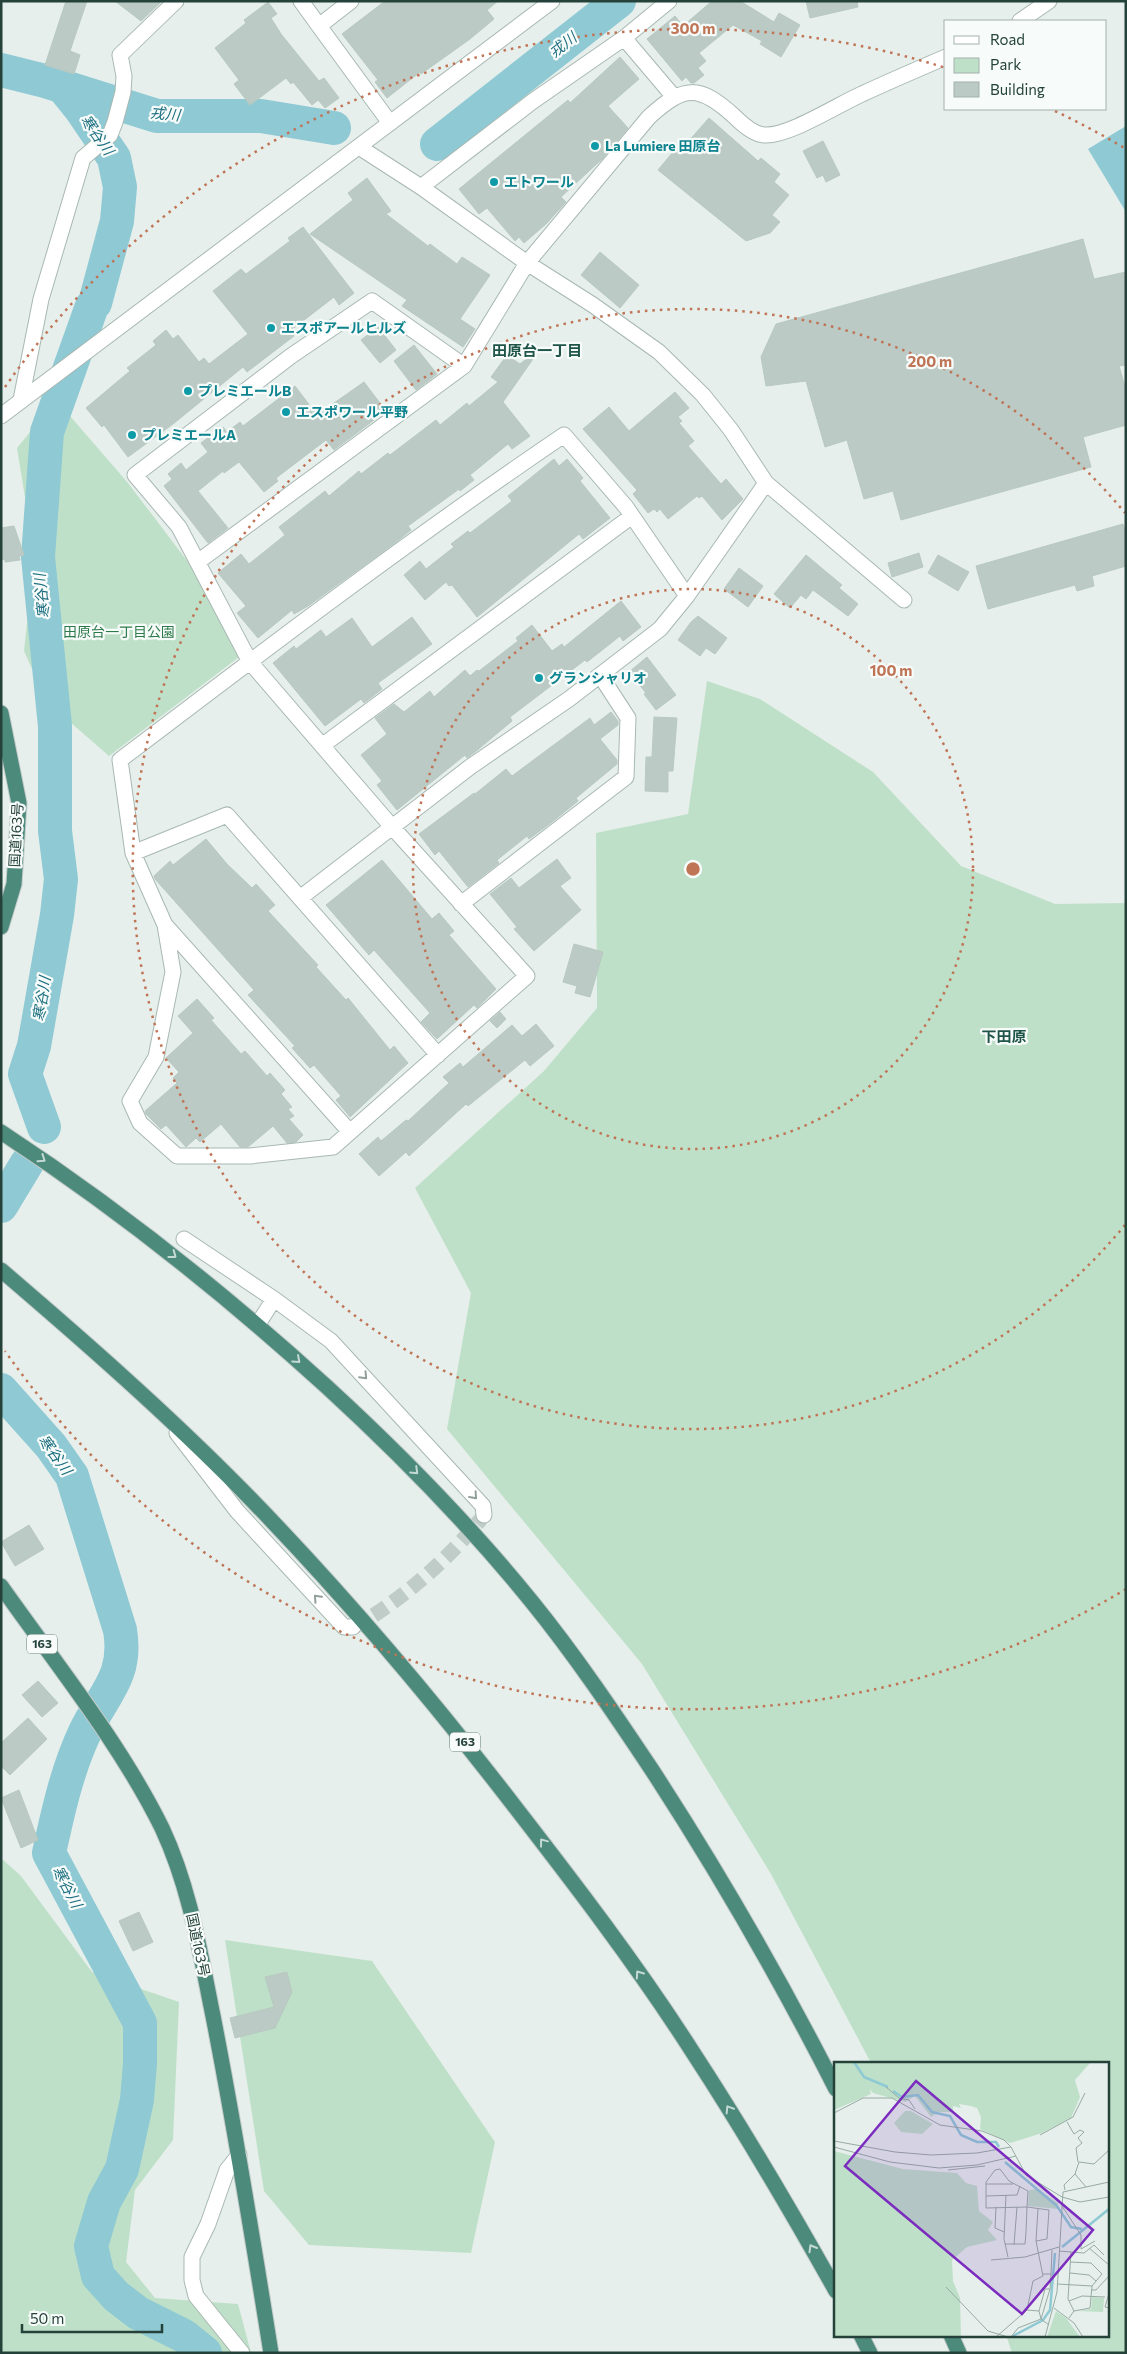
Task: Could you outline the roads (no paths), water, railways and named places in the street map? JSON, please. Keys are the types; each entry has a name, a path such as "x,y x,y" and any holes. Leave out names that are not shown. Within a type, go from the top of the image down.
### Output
{"highway":[{"name":"国道163号","path":"1,713 20,803 14,884 1,927"},
{"path":"1,1132 105,1204 186,1265 258,1324 424,1479 482,1542 534,1603 626,1730 751,1929 834,2085"},
{"name":"163","path":"1,1270 158,1408 243,1491 370,1629 467,1745 546,1846 691,2049 759,2158 834,2288"},
{"name":"国道163号","path":"1,1586 84,1702 138,1783 162,1829 182,1877 195,1924 239,2155 271,2353"},
{"path":"862,2336 870,2353"},
{"path":"951,2336 959,2353"}],"street":[{"path":"20,400 41,299 82,158 110,135 123,92 124,76 120,55 176,1"},
{"path":"301,1 390,123"},
{"path":"320,26 351,1"},
{"path":"1,416 552,1"},
{"path":"421,187 533,101 624,38 668,1"},
{"path":"1021,20 1049,1"},
{"path":"624,38 674,98"},
{"path":"199,562 464,366 527,264 649,118 667,100 688,91 700,93 728,110 748,128 764,135 794,128 860,95 944,58"},
{"path":"359,147 421,187 527,264 658,352 703,395 731,430 766,483 904,600"},
{"path":"464,366 372,301 290,356 135,475 179,527 250,662 393,828 527,976 333,1147 250,1156 176,1156 140,1123 130,1101 156,1057 174,972 166,925 133,853 120,760 250,662 462,505 564,436 632,516 687,596"},
{"path":"300,898 470,767 600,675 660,629 687,596 766,483"},
{"path":"323,745 632,516"},
{"path":"461,904 626,777 628,718 600,675"},
{"path":"133,853 227,815 438,1055"},
{"path":"166,925 350,1132"},
{"path":"184,1239 274,1299 331,1340 483,1506 484,1515"},
{"path":"258,1324 274,1299"},
{"path":"158,1408 237,1511 344,1627 353,1627"},
{"path":"239,2155 227,2170 208,2224 192,2257 192,2272 196,2296 242,2353"}],"water":[{"path":"1126,126 1126,212 1088,149"}],"waterway":[{"name":"戎川","path":"437,144 619,1"},
{"name":"戎川","path":"1,70 45,81 157,116 261,116 334,128"},
{"name":"寒谷川","path":"44,1127 25,1074 34,1046 57,915 61,879 55,831 55,726 38,557 47,432 92,306 95,303 117,221 120,187 114,158 80,108 63,87"},
{"name":"寒谷川","path":"1,1206 27,1163"},
{"name":"寒谷川","path":"1,1390 51,1446 72,1476 120,1630 122,1646 117,1673 85,1732 73,1761 49,1853 140,2023 140,2063 137,2100 122,2169 104,2202 91,2246 98,2276 116,2296 138,2313 184,2336 205,2353"}],"tunnel":[{"path":"354,1627 407,1592 441,1562 484,1515"}],"place":[{"name":"La Lumiere 田原台","path":"595,146"},
{"name":"エトワール","path":"494,182"},
{"name":"エスポアールヒルズ","path":"271,328"},
{"name":"プレミエールB","path":"188,391"},
{"name":"エスポワール平野","path":"286,412"},
{"name":"プレミエールA","path":"132,435"},
{"name":"グランシャリオ","path":"539,678"}],"district":[{"name":"田原台一丁目","path":"537,351"},
{"name":"下田原","path":"1004,1037"}],"park label":[{"name":"田原台一丁目公園","path":"119,632"}]}
